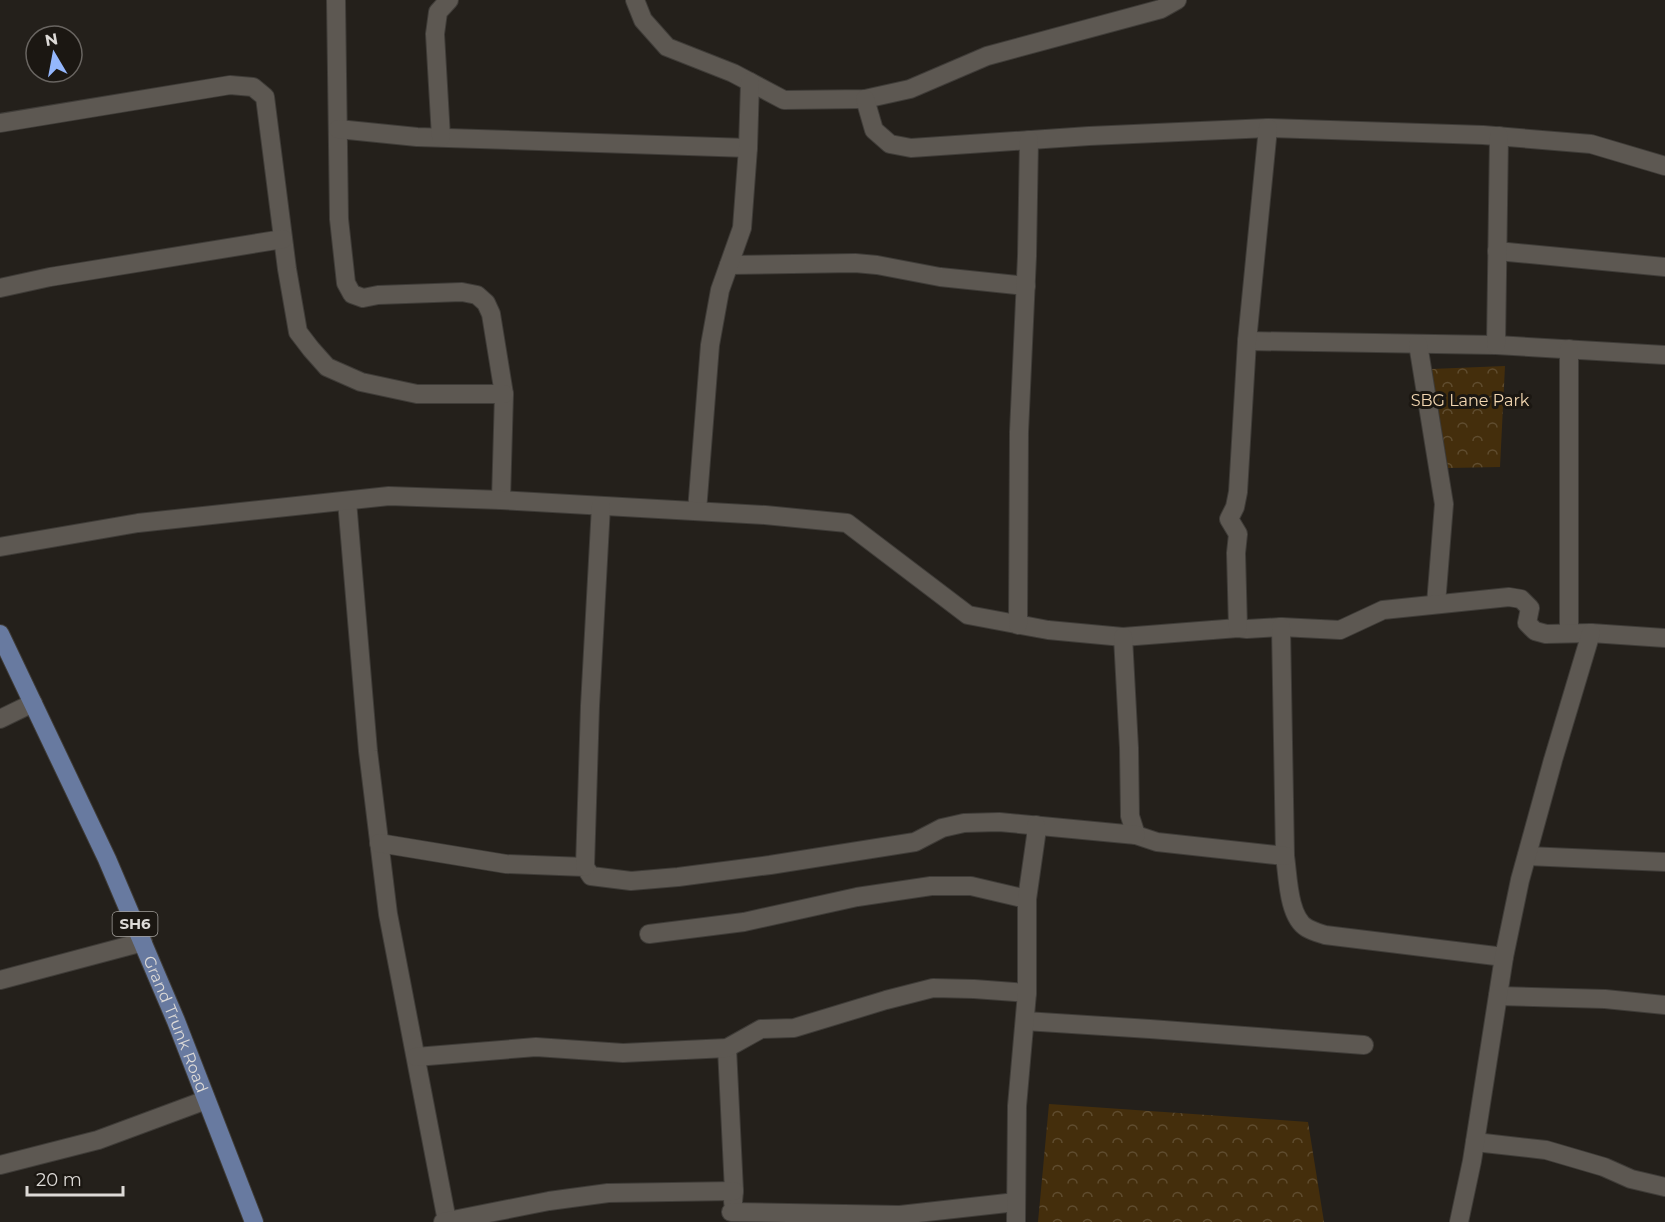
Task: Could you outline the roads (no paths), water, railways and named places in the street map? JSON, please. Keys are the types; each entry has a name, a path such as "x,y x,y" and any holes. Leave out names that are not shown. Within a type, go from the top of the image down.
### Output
{"main road":[{"name":"Grand Trunk Road","path":"0,634 107,859 143,942 254,1222"}],"street":[{"path":"336,0 339,219 346,283 352,294 363,298 378,295 462,292 477,295 486,303 491,314 504,394 501,500"},
{"path":"441,137 435,34 438,12 449,0"},
{"path":"635,0 643,20 667,47 733,74 784,100 865,99 910,89 987,56 1161,9 1177,0"},
{"path":"697,511 710,345 720,290 742,228 750,82"},
{"path":"0,123 230,85 253,87 265,98 283,239 298,332 327,367 361,382 417,394 504,394"},
{"path":"865,99 874,130 890,144 911,148 1268,128 1499,136 1591,144 1665,166"},
{"path":"1238,628 1236,554 1238,534 1229,519 1235,507 1238,492 1247,341 1268,128"},
{"path":"338,129 417,137 748,148"},
{"path":"1496,345 1499,136"},
{"path":"1018,625 1019,432 1026,286 1029,140"},
{"path":"0,288 50,277 283,239"},
{"path":"1497,251 1665,267"},
{"path":"729,265 855,263 940,277 1026,286"},
{"path":"1247,341 1496,345 1665,355"},
{"path":"1418,344 1444,504 1436,604"},
{"path":"1569,349 1569,633"},
{"path":"0,547 138,523 389,496 501,500 765,515 847,523 968,615 1048,630 1123,637 1238,628 1281,627 1340,630 1383,610 1509,597 1521,598 1530,608 1527,623 1535,631 1546,634 1591,633 1665,638"},
{"path":"347,501 368,751 388,914 445,1222 503,1216 549,1201 608,1193 734,1191"},
{"path":"601,506 590,706 585,867 591,876 631,880 678,877 770,865 915,842 942,828 964,823 999,822 1136,835 1156,842 1285,856"},
{"path":"1281,627 1285,856 1294,913 1305,928 1325,935 1504,957"},
{"path":"1459,1222 1475,1142 1504,957 1527,856 1591,633"},
{"path":"1123,637 1130,816 1136,835"},
{"path":"0,719 33,703"},
{"path":"1016,1222 1017,1106 1027,993 1028,899 1036,825"},
{"path":"380,843 506,864 585,867"},
{"path":"1527,856 1665,862"},
{"path":"649,934 744,922 857,897 931,886 971,886 1028,899"},
{"path":"0,980 143,942"},
{"path":"416,1057 536,1047 623,1053 727,1048 761,1029 794,1028 933,988 974,988 1027,993"},
{"path":"1498,996 1605,999 1665,1005"},
{"path":"1025,1021 1364,1046"},
{"path":"727,1048 734,1191 732,1217 900,1215 1016,1202"},
{"path":"0,1165 98,1140 206,1100"},
{"path":"1475,1142 1546,1150 1604,1167 1631,1179 1665,1187"}],"park label":[{"name":"SBG Lane Park","path":"1470,400"}]}
